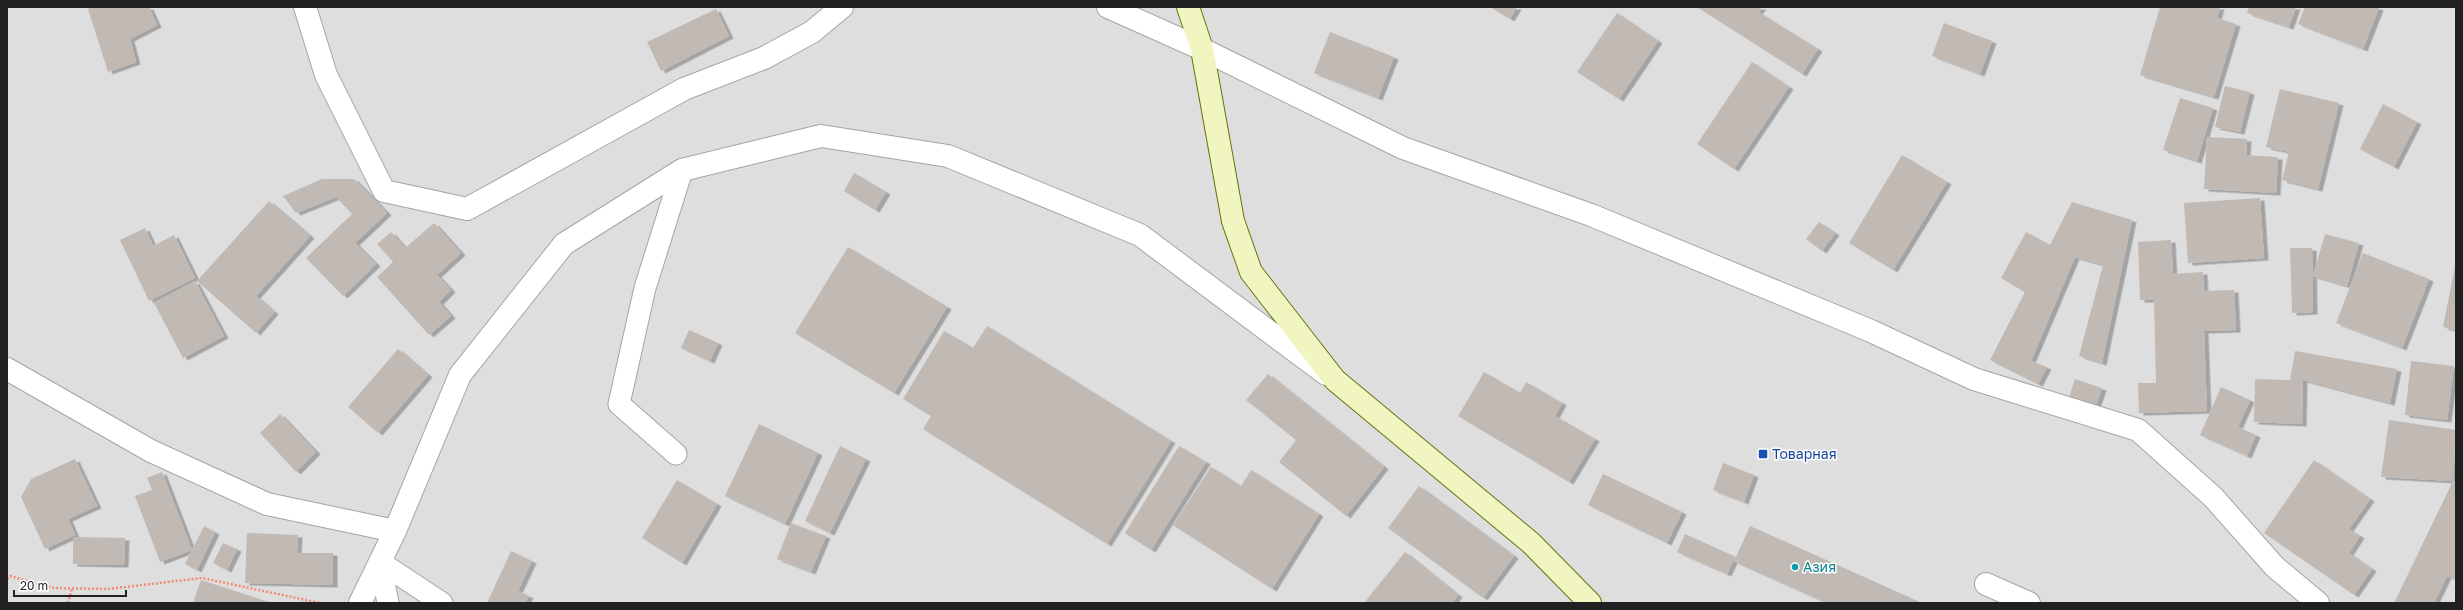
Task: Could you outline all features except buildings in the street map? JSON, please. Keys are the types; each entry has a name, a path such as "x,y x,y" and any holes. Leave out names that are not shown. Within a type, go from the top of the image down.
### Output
{"street":[{"path":"305,7 326,75 384,191 467,208 684,89 764,58 812,32 842,7"},
{"path":"1108,7 1202,49 1403,148 1591,215 1871,331 1974,378 2138,430 2213,497 2275,567 2318,603"},
{"path":"1188,7 1202,49 1233,221 1251,272 1335,380"},
{"path":"360,603 395,531 460,375 564,244 682,170 821,136 948,156 1140,235 1335,380 1531,543 1590,603"},
{"path":"7,369 151,451 266,504 395,531"},
{"path":"1986,584 2029,603"}],"lane":[{"path":"676,454 619,404 645,288 682,170"},
{"path":"380,562 388,603"},
{"path":"380,562 442,603"}],"path":[{"path":"7,579 10,576 54,588 108,589 202,578 320,603"},
{"path":"68,603 72,588"}],"shaded area":[{"path":"7,7 2456,7 2456,603 7,603"}],"place":[{"name":"Товарная","path":"1763,454"},
{"name":"Азия","path":"1795,567"}]}
